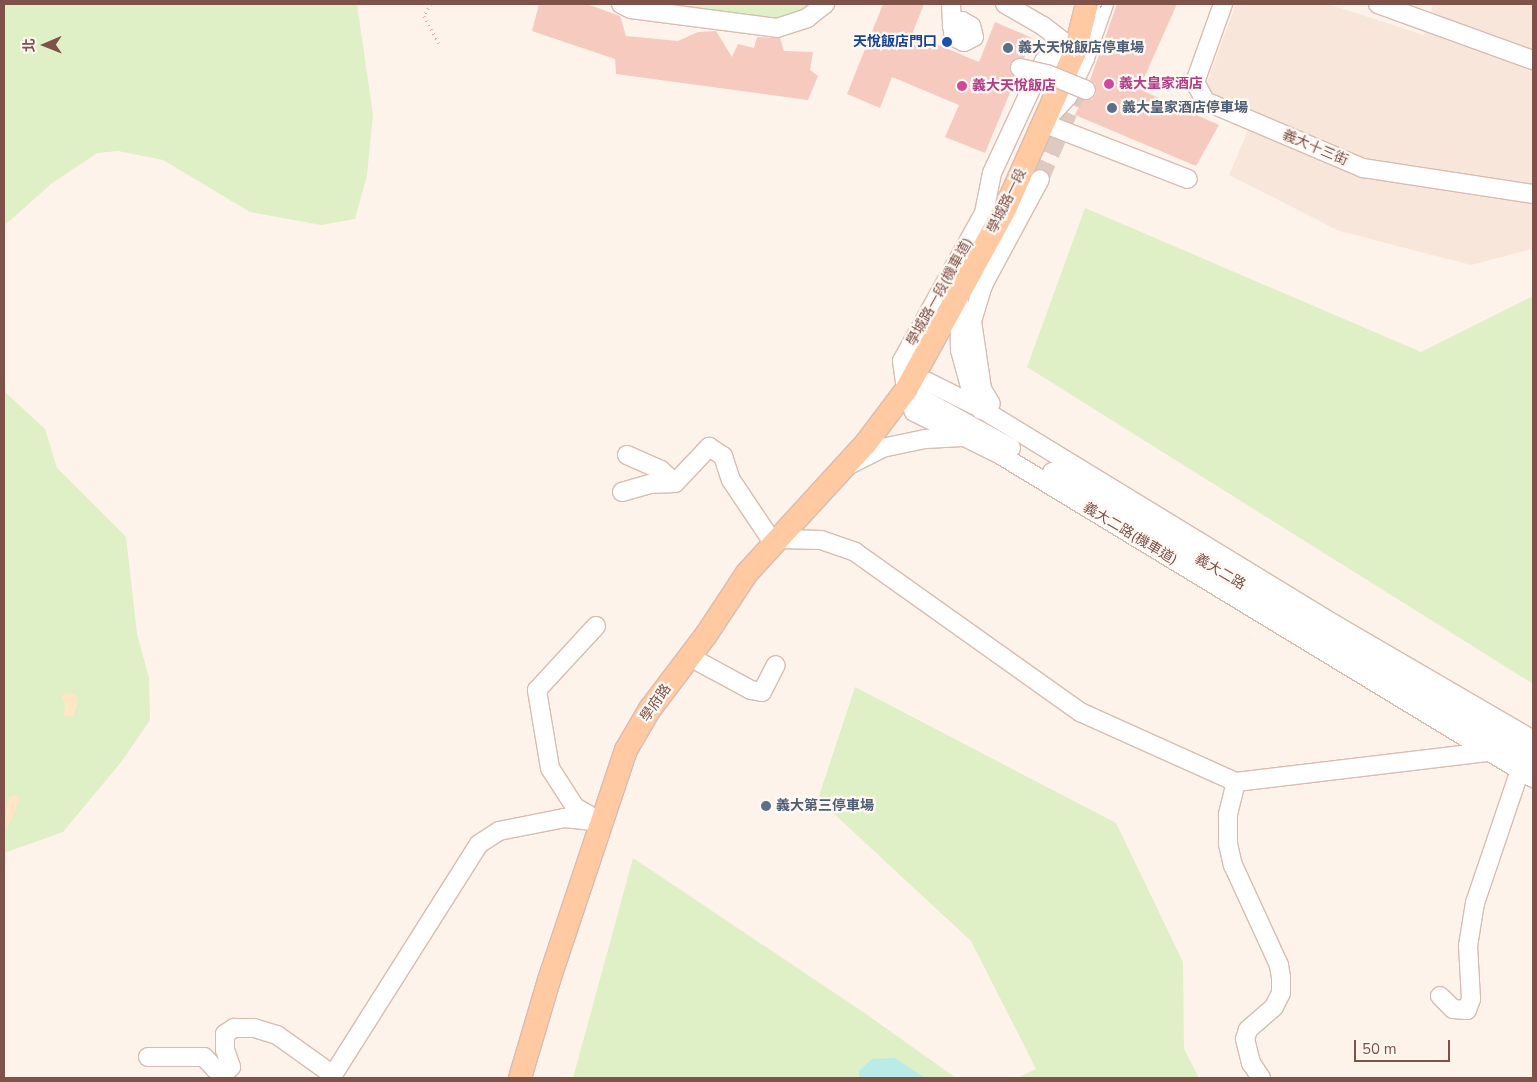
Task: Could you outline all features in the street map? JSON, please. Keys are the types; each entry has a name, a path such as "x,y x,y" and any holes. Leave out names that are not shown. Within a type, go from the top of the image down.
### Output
{"main road":[{"name":"學城路一段","path":"906,390 1005,209 1043,123 1080,55 1097,4"},
{"name":"學府路","path":"520,1078 601,822 626,750 650,710 690,657 748,573 866,443 906,390"}],"street":[{"path":"621,4 631,9 777,28 807,18 825,4"},
{"path":"951,4 952,25"},
{"path":"1005,4 1043,26 1080,55"},
{"name":"義大十三街","path":"1223,4 1195,82 1205,100 1363,168 1533,194"},
{"path":"1378,4 1423,11 1533,60"},
{"name":"學城路一段(機車道)","path":"906,390 902,361 984,213 992,173 1044,61 1080,55"},
{"path":"1020,68 1047,74 1086,90"},
{"path":"987,241 998,184 1047,74"},
{"path":"1043,123 1188,180"},
{"path":"983,285 1040,179"},
{"name":"學城路一段(機車道)","path":"959,290 983,285"},
{"name":"義大二路(機車道)","path":"983,285 972,321 982,389 1004,423"},
{"path":"959,290 960,350 970,390 999,440"},
{"name":"義大二路(機車道)","path":"1526,774 999,454 914,412 906,390 928,382 980,408 1334,624 1533,740"},
{"name":"義大二路","path":"906,390 999,440 1533,758"},
{"path":"846,466 882,448 925,439 965,437 999,440"},
{"path":"622,492 650,484 675,483 709,447 723,456 731,480 776,541 821,540 855,552 1080,712 1236,782 1489,752 1513,746"},
{"path":"627,455 661,470 675,483"},
{"path":"596,626 537,690 550,768 575,807 601,822"},
{"path":"690,657 751,690 762,692 776,665"},
{"path":"1440,996 1453,1009 1467,1010 1471,999 1468,946 1475,903 1526,774"},
{"path":"1236,782 1228,815 1228,844 1233,865 1279,964 1281,977 1281,993 1274,1007 1248,1030 1245,1039 1251,1063 1261,1078"},
{"path":"148,1057 204,1057 215,1069 224,1074 231,1067 225,1050 226,1034 234,1028 254,1028 277,1035 332,1076 479,844 498,831 564,818 601,822"}],"path":[{"path":"431,4 424,16 439,43"}],"shaded area":[{"path":"1236,4 1328,4 1424,35 1433,4 1533,4 1533,249 1471,265 1339,231 1229,175 1254,116 1204,90"}],"green space":[{"path":"4,4 357,4 373,115 367,175 355,219 321,225 250,212 163,160 118,151 97,153 51,184 4,226"},
{"path":"651,4 815,4 804,13 776,23"},
{"path":"1085,208 1421,352 1533,296 1533,684 1027,367"},
{"path":"4,391 45,429 57,468 126,537 137,634 149,678 150,720 122,761 63,832 4,853"},
{"path":"855,687 1116,823 1183,962 1184,1049 1199,1078 1017,1078 1036,1069 971,941 818,799"},
{"path":"633,858 866,1014 956,1078 573,1078"}],"sand":[{"path":"65,693 74,694 78,700 74,716 64,716 65,705 61,696"},
{"path":"15,795 20,799 8,827 4,827 4,815 9,797"}],"water":[{"path":"895,1058 925,1078 859,1078 859,1071 872,1059"}],"building":[{"path":"539,4 587,4 620,16 626,36 678,41 698,32 716,31 732,57 738,44 754,48 757,37 780,38 784,51 813,52 810,70 818,76 808,100 616,74 615,59 532,31"},
{"name":"義大天悅飯店","path":"883,4 924,4 912,34 979,62 995,22 1032,38 1024,58 1016,58 1010,65 1010,72 1016,78 985,153 945,137 959,105 892,77 880,108 847,94"},
{"name":"義大皇家酒店","path":"1117,4 1177,4 1139,89 1219,125 1196,166 1075,115 1082,100 1092,99 1096,94 1095,84 1090,80"}],"tunnel":[{"path":"1040,179 1080,85"}],"place":[{"name":"天悅飯店門口","path":"947,42"},
{"name":"義大天悅飯店停車場","path":"1008,48"},
{"name":"義大皇家酒店","path":"1109,84"},
{"name":"義大天悅飯店","path":"962,86"},
{"name":"義大皇家酒店停車場","path":"1112,108"},
{"name":"義大第三停車場","path":"766,806"}]}
